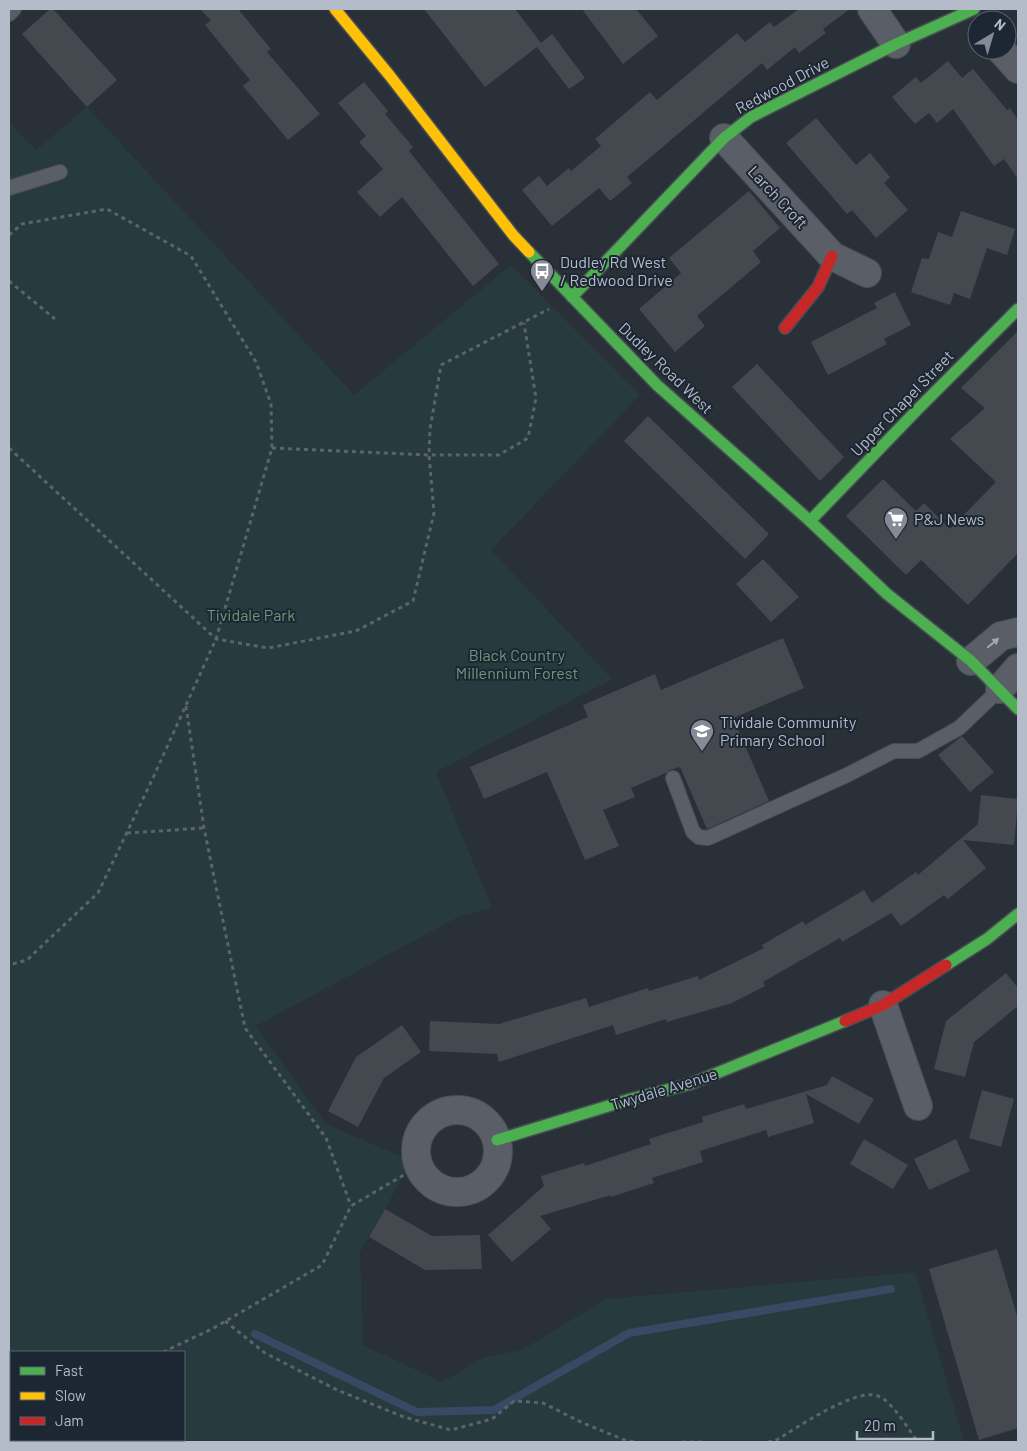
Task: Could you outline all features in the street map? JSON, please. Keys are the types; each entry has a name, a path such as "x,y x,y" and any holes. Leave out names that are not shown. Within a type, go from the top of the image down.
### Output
{"street":[{"name":"Dudley Road West","path":"335,9 390,76 513,236 572,297 657,384 810,521 888,594 972,661 1000,688 1018,709"},
{"path":"872,9 896,44"},
{"name":"Redwood Drive","path":"572,297 724,138 751,116 896,44 967,18"},
{"name":"Larch Croft","path":"724,138 832,256 867,273"},
{"path":"785,328 818,287 832,256"},
{"name":"Upper Chapel Street","path":"810,521 1018,309"},
{"path":"972,661 1001,636 1018,632"},
{"path":"1000,688 1018,668"},
{"name":"Twydale Avenue","path":"497,1140 631,1099 690,1084 883,1005 986,939 1018,914"},
{"path":"883,1005 918,1106"},
{"path":"457,1110 471,1112 482,1118 491,1128 497,1140 498,1153 495,1167 488,1179 477,1187 464,1192 450,1191 437,1186 426,1178 419,1166 416,1153 418,1140 424,1127 433,1118 444,1112 457,1110"}],"lane":[{"path":"9,14 14,9"},
{"path":"344,21 356,9"},
{"path":"9,188 60,172"},
{"path":"673,778 693,832 699,837 708,838 847,775 894,751 918,750 959,728 1000,688"}],"path":[{"path":"9,235 22,224 108,209 190,256 256,362 271,404 272,448 216,639 98,892 27,960 9,965"},
{"path":"9,281 54,319"},
{"path":"9,448 216,639 268,648 356,631 413,601 434,513 429,455 430,429 441,365 572,297"},
{"path":"272,448 429,455 499,455 528,438 536,398 524,322"},
{"path":"186,705 204,828 245,1028 326,1138 351,1206"},
{"path":"127,833 204,828"},
{"path":"164,1351 212,1329 322,1265 351,1206 419,1166"},
{"path":"225,1321 265,1352 337,1390 404,1417 452,1430 492,1419 514,1401 543,1403 583,1423 627,1441 636,1442"},
{"path":"768,1442 775,1441 841,1402 865,1395 878,1396 891,1405 918,1442"},
{"path":"682,1442 705,1442"}],"green space":[{"name":"Tividale Park","path":"87,107 354,395 511,265 640,395 491,550 612,679 436,772 492,908 458,917 256,1026 326,1124 402,1157 407,1170 360,1252 363,1345 442,1382 484,1357 522,1350 606,1299 915,1272 964,1442 9,1442 9,122 36,150"}],"building":[{"path":"50,9 53,9 117,80 87,107 22,34"},
{"path":"200,9 238,9 271,49 267,52 320,114 288,140 243,86 250,80 205,25 211,20"},
{"path":"424,9 515,9 541,43 552,34 585,78 569,89 537,47 485,87"},
{"path":"582,9 636,9 658,36 623,64"},
{"path":"799,9 850,9 823,29 826,33 799,53 795,47 767,70 762,63 627,177 632,183 610,201 599,188 552,226 522,190 539,176 547,186 569,168 571,171 601,146 595,139 650,92 657,100 737,33 745,42 770,22 774,27"},
{"path":"948,61 962,78 973,69 1007,110 1010,108 1018,120 1018,179 1004,159 994,166 953,109 937,123 929,113 915,124 892,97 916,77 921,83"},
{"path":"364,82 388,111 385,114 413,147 409,151 499,264 473,286 402,197 380,217 357,192 383,169 359,142 366,136 338,103"},
{"path":"816,118 856,165 870,153 890,177 884,183 908,210 876,238 852,210 847,214 786,143"},
{"path":"749,191 780,228 753,251 761,262 697,316 705,326 675,352 639,309 681,273 669,258"},
{"path":"961,211 1015,229 1007,255 987,248 970,299 954,293 950,305 911,292 922,258 929,259 938,232 952,237"},
{"path":"895,292 911,325 884,339 887,344 828,375 811,342 877,308 874,303"},
{"path":"1018,331 1018,553 968,605 921,560 906,575 846,516 883,479 916,511 924,503 950,529 996,482 950,439 985,408 961,388"},
{"path":"757,364 844,457 820,481 732,387"},
{"path":"648,416 769,534 745,559 624,441"},
{"path":"763,559 799,597 771,622 736,584"},
{"path":"783,638 804,688 733,718 769,801 707,829 680,767 670,770 631,788 635,797 603,810 619,846 585,860 547,772 484,799 470,767 588,717 583,705 655,674 661,690"},
{"path":"962,736 994,772 970,792 938,755"},
{"path":"981,795 1018,799 1014,845 963,840 986,868 948,899 944,895 901,926 891,913 842,942 840,938 763,982 765,986 732,1003 667,1022 666,1019 616,1035 613,1025 499,1062 497,1054 429,1051 430,1021 499,1024 586,998 589,1007 648,988 649,991 698,976 699,980 764,948 762,945 803,921 805,925 864,890 872,903 916,872 918,875 978,824"},
{"path":"1006,973 1018,988 1018,1006 974,1042 965,1077 934,1069 946,1021"},
{"path":"402,1025 421,1052 384,1078 358,1127 328,1111 356,1057"},
{"path":"832,1076 874,1099 859,1124 806,1094 814,1123 768,1137 766,1130 700,1151 703,1162 652,1178 654,1183 540,1216 551,1229 512,1262 488,1235 544,1186 541,1176 584,1163 585,1166 651,1144 649,1139 703,1122 702,1117 744,1104 746,1109 827,1085"},
{"path":"982,1090 1014,1099 1001,1147 969,1138"},
{"path":"864,1139 908,1165 893,1189 850,1164"},
{"path":"956,1139 970,1171 929,1190 914,1159"},
{"path":"385,1209 432,1236 480,1235 482,1269 425,1270 369,1237"},
{"path":"997,1249 1018,1319 1018,1428 979,1440 929,1269"}],"waterway":[{"path":"255,1334 417,1412 494,1410 629,1333 891,1289"}],"traffic: fast":[{"path":"572,297 724,138 751,117 896,44 974,9"},
{"path":"529,252 657,385 810,521 887,594 971,661 1018,709"},
{"path":"810,521 1018,309"},
{"path":"946,965 987,939 1018,914"},
{"path":"497,1140 631,1099 690,1084 845,1021"}],"traffic: slow":[{"path":"335,9 390,76 513,235 529,252"}],"traffic: jam":[{"path":"785,328 818,287 832,256"},
{"path":"845,1021 883,1005 946,965"}],"place":[{"name":"Dudley Rd West / Redwood Drive","path":"542,292"},
{"name":"P&J News","path":"896,540"},
{"name":"Tividale Community Primary School","path":"702,752"}],"park label":[{"name":"Black Country Millennium Forest","path":"517,664"}]}
